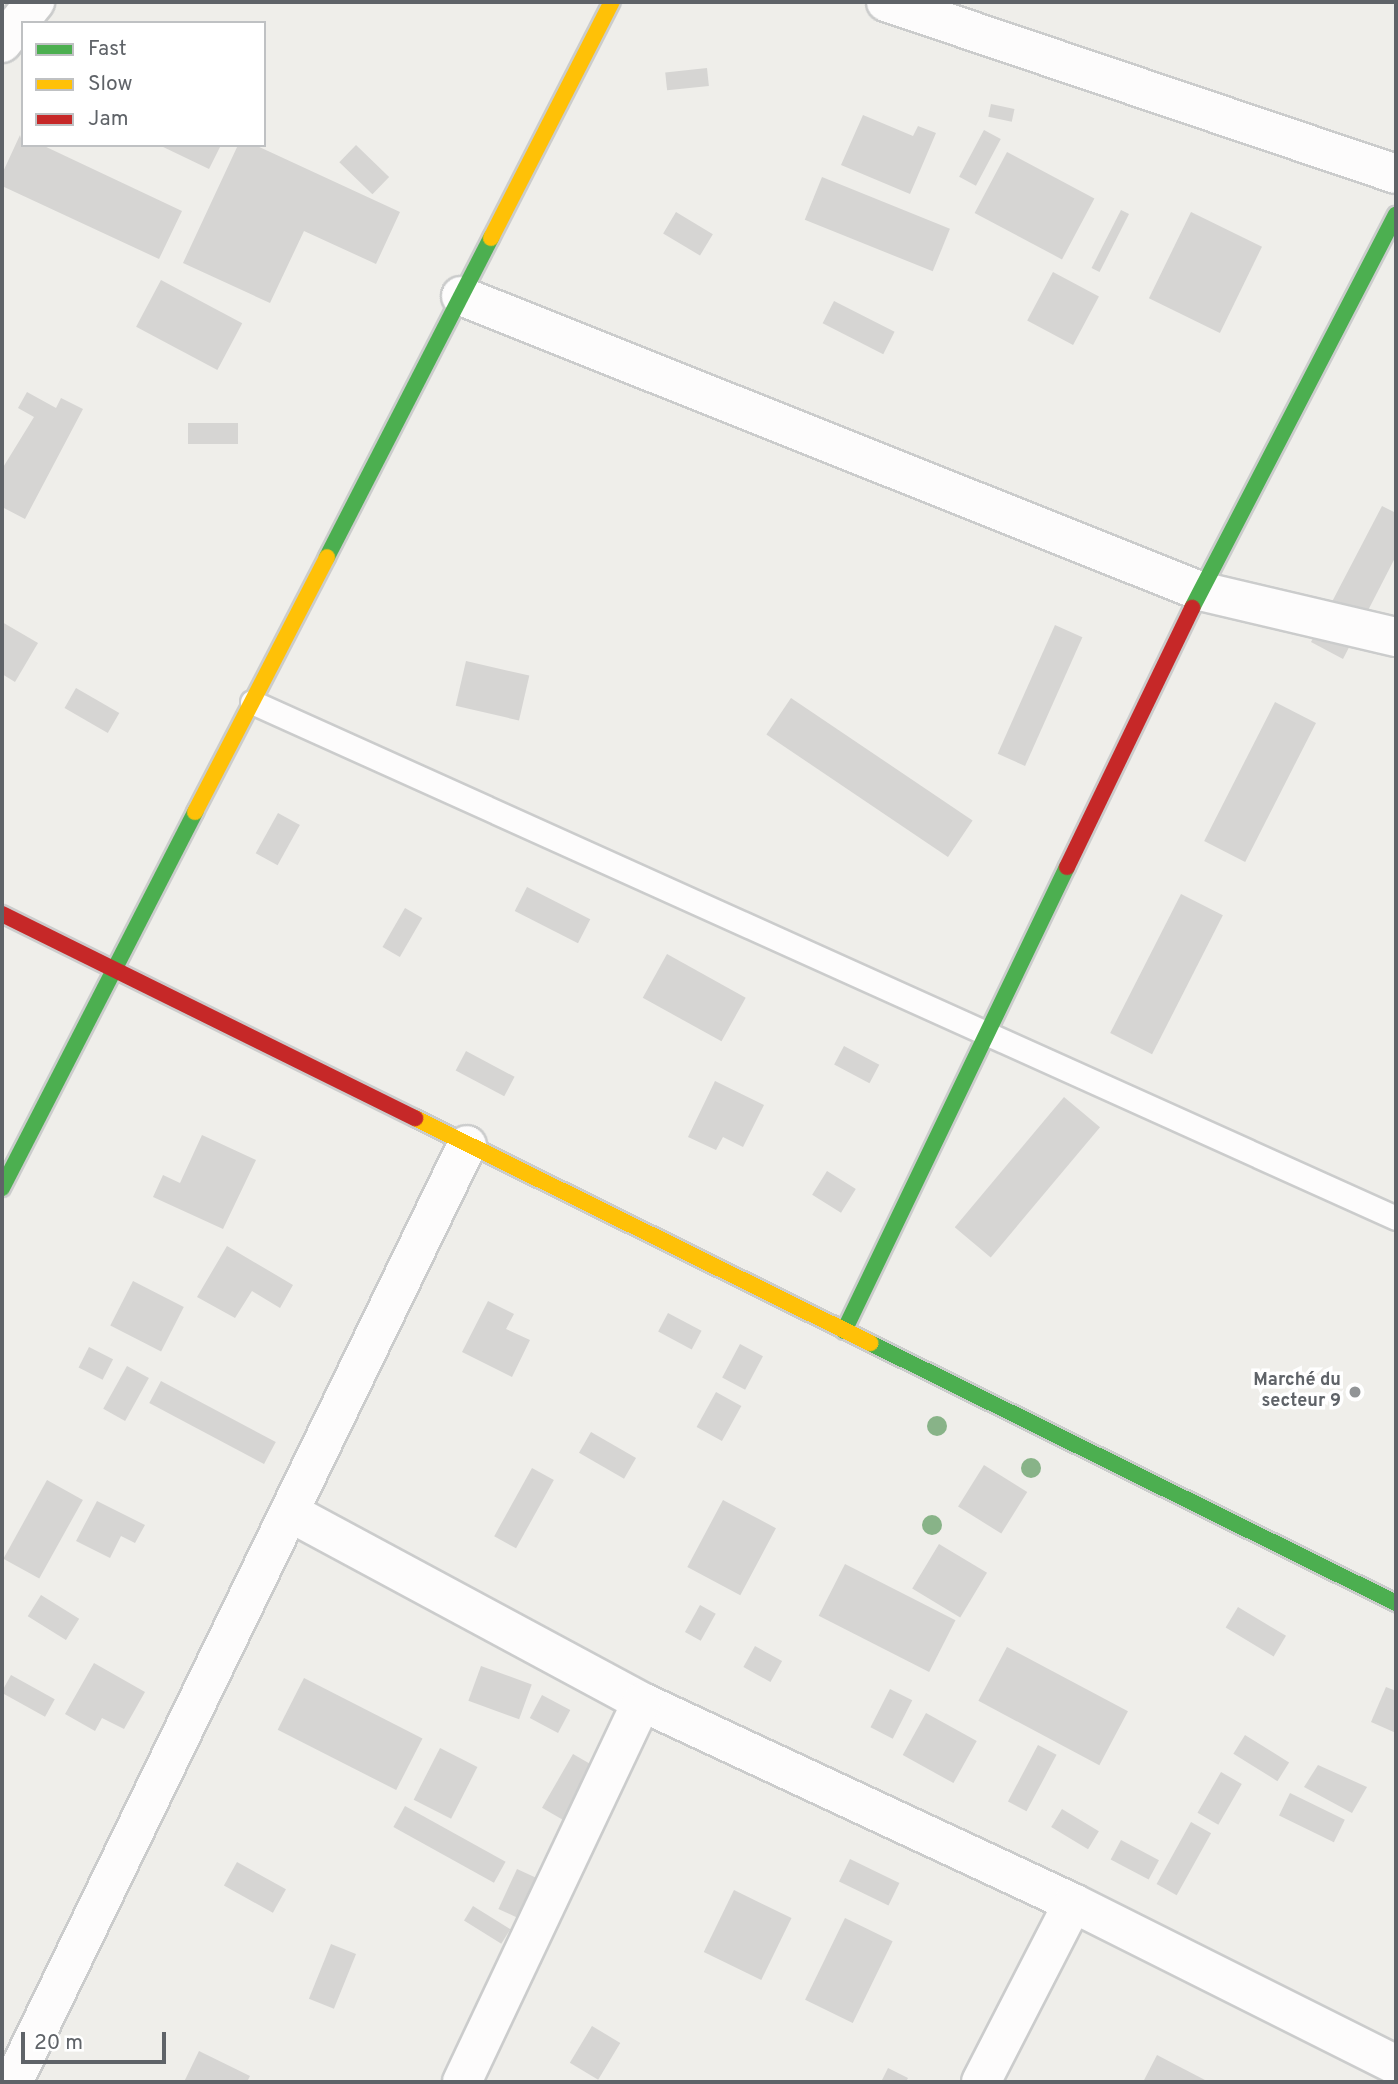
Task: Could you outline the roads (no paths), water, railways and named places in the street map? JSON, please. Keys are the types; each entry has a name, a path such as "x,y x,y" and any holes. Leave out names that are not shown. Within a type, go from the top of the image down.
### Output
{"street":[{"path":"2,43 35,2"},
{"path":"2,1188 612,2"},
{"path":"886,2 1396,174"},
{"path":"844,1331 1200,591 1396,215"},
{"path":"461,296 1200,591 1396,638"},
{"path":"2,914 1396,1603"},
{"path":"14,2056 291,1513 467,1145"},
{"path":"291,1513 642,1702 1073,1903 1396,2066"},
{"path":"462,2082 642,1702"},
{"path":"981,2082 1073,1903"}],"lane":[{"path":"252,702 1396,1218"}],"place":[{"name":"Marché du secteur 9","path":"1355,1392"}]}
